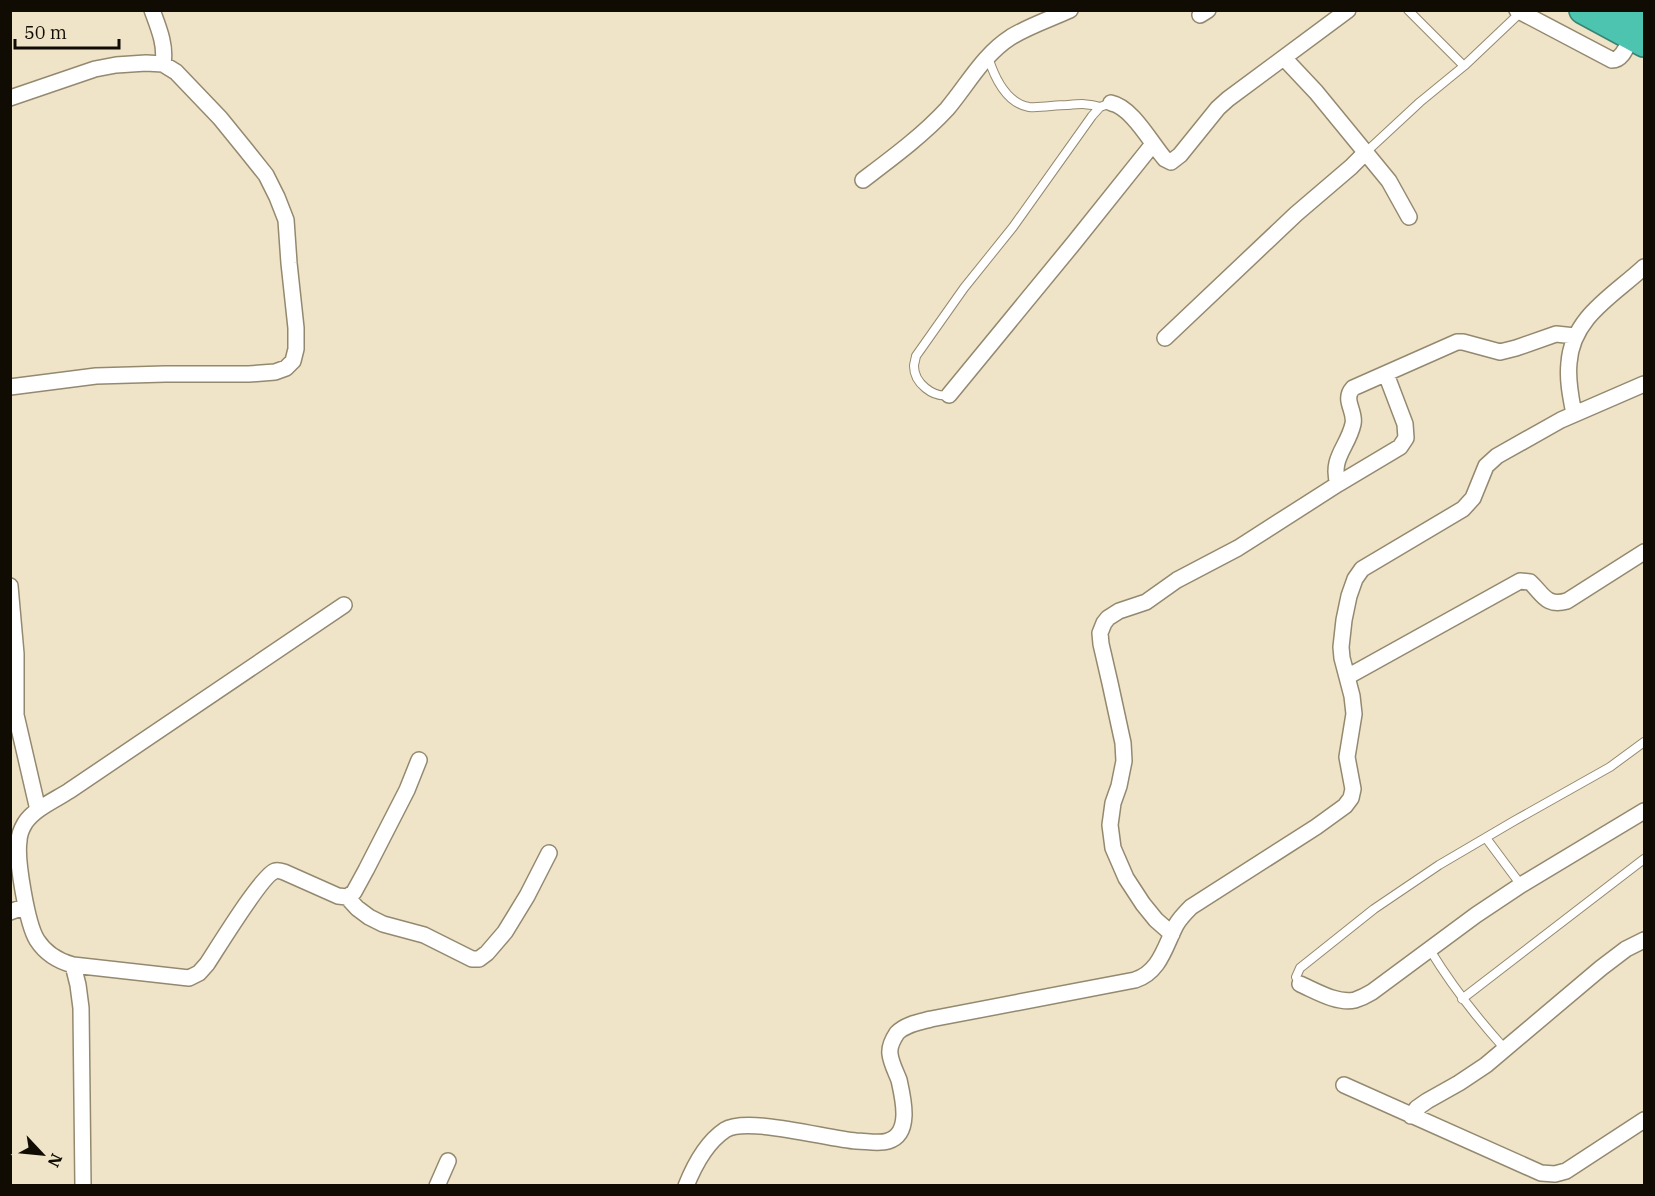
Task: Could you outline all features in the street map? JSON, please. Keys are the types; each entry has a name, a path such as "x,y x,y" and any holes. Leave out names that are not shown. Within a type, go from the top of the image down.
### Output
{"highway":[{"path":"1582,10 1636,27"}],"street":[{"path":"152,10 164,43 163,64"},
{"path":"863,180 931,125 959,94 988,56 1011,37 1070,10"},
{"path":"1106,105 1118,104 1126,110 1165,159 1171,162 1176,160 1218,108 1260,74 1348,10"},
{"path":"1520,11 1612,60 1620,57 1636,27"},
{"path":"1284,58 1316,92 1389,182 1409,218"},
{"path":"10,98 95,69 116,65 163,64 176,72 220,118 266,175 278,197 288,234 296,328 296,349 293,361 286,368 275,372 96,376 10,387"},
{"path":"949,394 1153,144"},
{"path":"1165,338 1296,214 1352,167 1365,153"},
{"path":"1574,414 1568,365 1575,336 1594,310 1644,267"},
{"path":"1338,483 1335,475 1338,457 1354,423 1348,398 1353,388 1457,342 1500,352 1556,334 1575,336"},
{"path":"1172,934 1143,904 1126,878 1113,848 1110,825 1124,760 1123,743 1100,633 1108,618 1119,611 1146,602 1177,580 1246,543 1338,483 1400,447 1406,438 1406,424 1386,374"},
{"path":"686,1185 702,1155 726,1128 740,1125 763,1126 864,1141 887,1142 897,1137 902,1129 904,1118 903,1100 890,1055 891,1044 898,1032 908,1025 1143,978 1148,975 1177,924 1191,907 1316,827 1345,807 1351,798 1353,789 1347,757 1354,714 1352,696 1342,658 1344,620 1349,596 1362,569 1463,509 1473,498 1489,461 1574,414 1644,384"},
{"path":"1347,677 1520,580 1530,582 1548,600 1560,603 1567,601 1644,552"},
{"path":"10,586 16,654 16,715 38,810"},
{"path":"344,605 38,810 25,823 18,841 20,870 28,916 42,946 60,962 189,978 199,973 207,964 267,877 275,871 284,872 338,896 347,897 357,908 383,924 424,935 472,959 479,959 505,932 549,853"},
{"path":"347,897 354,892 366,870 407,790 419,760"},
{"path":"1300,984 1345,1001 1355,1000 1372,992 1476,915 1521,885 1644,811"},
{"path":"10,912 26,906"},
{"path":"1411,1116 1417,1108 1477,1071 1505,1050 1600,968 1626,948 1644,939"},
{"path":"74,965 81,1008 84,1185"},
{"path":"1344,1085 1540,1173 1555,1174 1566,1171 1644,1120"},
{"path":"437,1185 448,1161"}],"lane":[{"path":"1408,10 1464,66"},
{"path":"1365,153 1420,102 1464,66 1520,11"},
{"path":"988,56 993,74 1007,93 1019,103 1029,107 1106,105"},
{"path":"949,394 941,396 932,393 922,385 915,373 916,356 964,288 1106,105"},
{"path":"1300,984 1296,977 1300,968 1383,903 1439,865 1610,767 1644,742"},
{"path":"1486,838 1521,885"},
{"path":"1462,999 1644,858"},
{"path":"1430,950 1462,999 1505,1050"}]}
